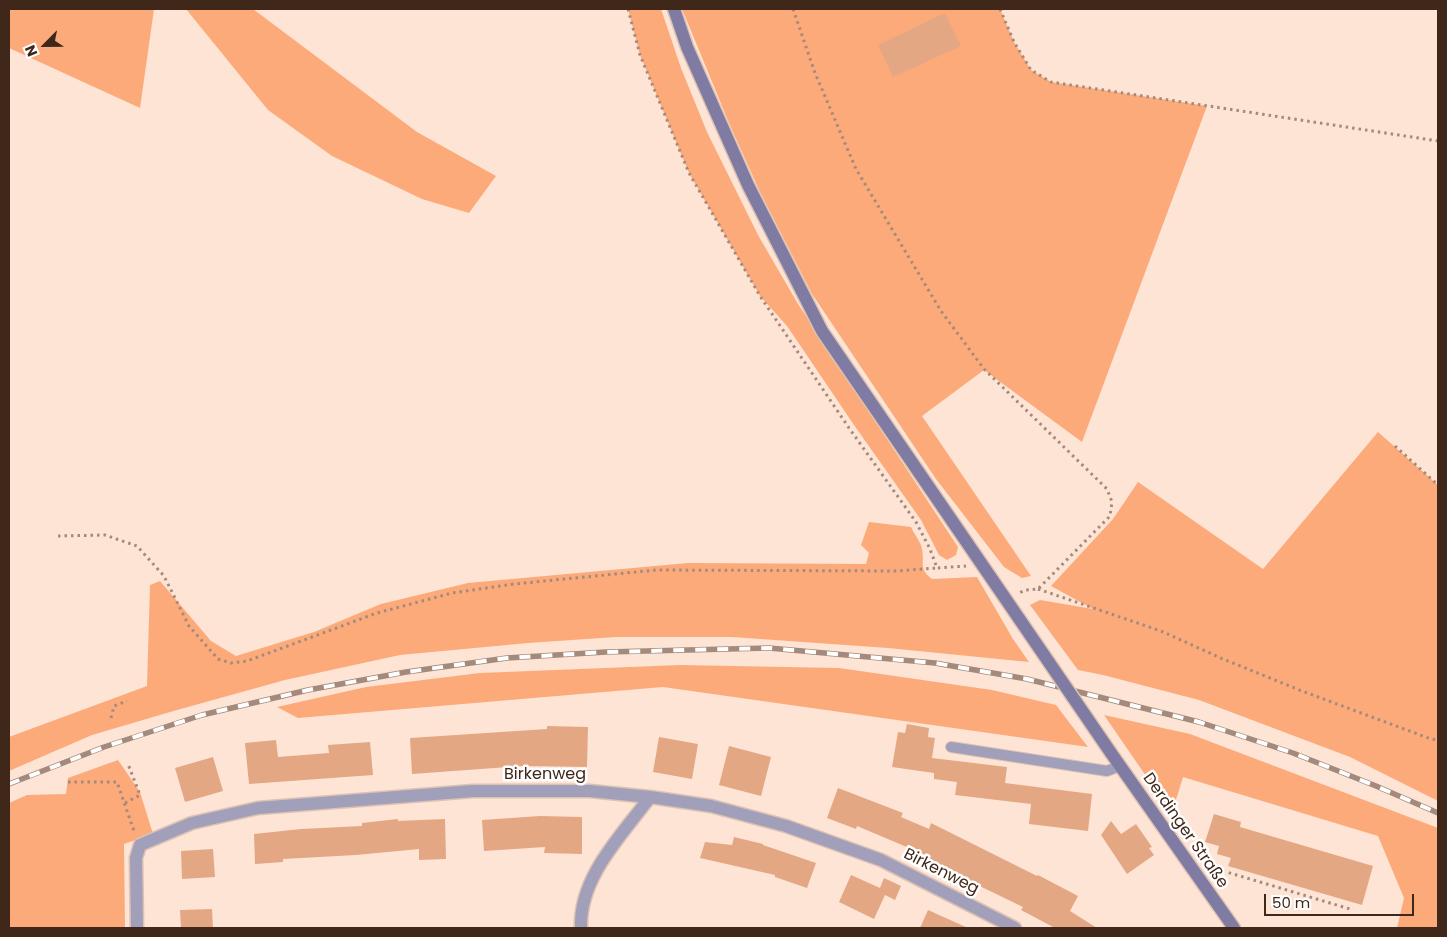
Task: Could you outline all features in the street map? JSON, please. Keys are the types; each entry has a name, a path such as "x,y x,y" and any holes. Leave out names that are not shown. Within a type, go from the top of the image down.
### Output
{"main road":[{"name":"Derdinger Straße","path":"674,9 687,47 748,185 822,330 1111,753 1234,928"}],"street":[{"name":"Birkenweg","path":"140,845 192,823 258,808 473,791 590,791 711,806 786,826 881,860 1015,928"},
{"path":"581,928 581,916 586,892 598,867 650,797"},
{"path":"137,928 136,858 140,845"}],"lane":[{"path":"951,747 1107,771 1120,766"}],"path":[{"path":"628,9 640,55 689,173 760,296 849,428 916,522 937,568"},
{"path":"793,9 815,73 856,169 942,311 984,370 1107,489 1112,502 1110,516 1038,589"},
{"path":"1000,9 1014,42 1031,70 1051,82 1438,141"},
{"path":"1395,446 1438,485"},
{"path":"58,536 105,535 137,546 164,576 190,626 218,658 231,663 247,661 377,613 452,593 514,584 656,570 896,571 983,565"},
{"path":"1007,599 1026,590 1038,589 1161,631 1302,691 1430,739 1438,740"},
{"path":"111,718 114,706 127,701"},
{"path":"124,803 140,795 128,764"},
{"path":"68,782 117,782 140,845"},
{"path":"1196,876 1211,866 1350,909"}],"shaded area":[{"path":"9,9 154,9 140,108 9,48"},
{"path":"186,9 253,9 417,132 496,176 469,213 422,199 332,156 268,110"},
{"path":"628,9 661,9 681,68 707,132 758,235 798,304 958,547 956,555 947,560 939,555 921,520 787,326 760,296 689,173 640,55"},
{"path":"682,9 1000,9 1014,42 1031,70 1051,82 1207,106 1082,442 984,370 922,416 1031,576 1022,578 1004,567 936,479 812,294 760,192"},
{"path":"1378,432 1438,485 1438,801 1350,757 1199,700 1078,670 1030,605 1040,600 1093,609 1051,586 1113,519 1138,482 1263,569"},
{"path":"869,522 911,527 921,546 923,569 932,579 977,577 1013,639 1029,662 888,648 732,637 616,637 400,655 285,680 92,735 9,771 9,737 147,686 150,585 160,581 211,641 236,656 314,632 381,604 468,583 688,563 866,564 869,553 861,545"},
{"path":"680,665 839,668 992,690 1056,705 1088,747 663,687 298,718 277,707 366,687 480,673"},
{"path":"1104,715 1190,734 1438,828 1438,928 1397,928 1404,898 1378,836 1183,777 1175,803 1168,808"},
{"path":"118,760 140,792 153,834 124,844 125,928 9,928 9,803 27,795 66,794 68,778"}],"building":[{"path":"945,13 961,46 893,77 878,45"},
{"path":"907,724 929,728 928,737 935,738 932,758 1007,767 1005,783 1092,794 1088,831 1029,824 1031,804 955,795 957,782 934,779 934,773 892,767 898,732 905,733"},
{"path":"547,726 588,727 587,767 522,766 412,774 410,738 547,729"},
{"path":"659,737 698,744 692,779 653,772"},
{"path":"276,740 278,757 329,753 328,745 370,742 373,775 249,784 245,743"},
{"path":"729,746 771,757 761,796 719,785"},
{"path":"213,757 223,791 185,802 175,768"},
{"path":"838,788 903,813 901,817 929,829 931,823 1078,896 1070,911 1097,928 1055,928 1021,910 1023,907 926,860 928,856 857,826 856,829 827,818"},
{"path":"1214,814 1241,822 1240,827 1373,866 1362,905 1228,866 1231,858 1217,854 1219,846 1205,842"},
{"path":"540,816 582,817 582,854 544,853 545,847 484,851 482,820"},
{"path":"398,819 398,821 445,819 446,859 419,860 419,849 283,859 283,862 255,864 254,834 301,829 362,826 362,823"},
{"path":"1111,821 1121,834 1136,824 1152,847 1149,848 1154,855 1127,874 1101,835"},
{"path":"734,837 763,844 816,863 807,888 775,877 775,875 700,858 705,842 732,845"},
{"path":"213,849 215,877 182,879 181,851"},
{"path":"851,875 880,888 884,878 901,886 895,900 885,895 874,919 839,902"},
{"path":"212,909 213,928 181,928 180,910"},
{"path":"928,910 968,928 920,928"}],"railway":[{"path":"9,784 104,747 202,715 308,690 406,672 507,658 606,652 769,648 935,663 1027,679 1199,722 1293,753 1438,813"}]}
